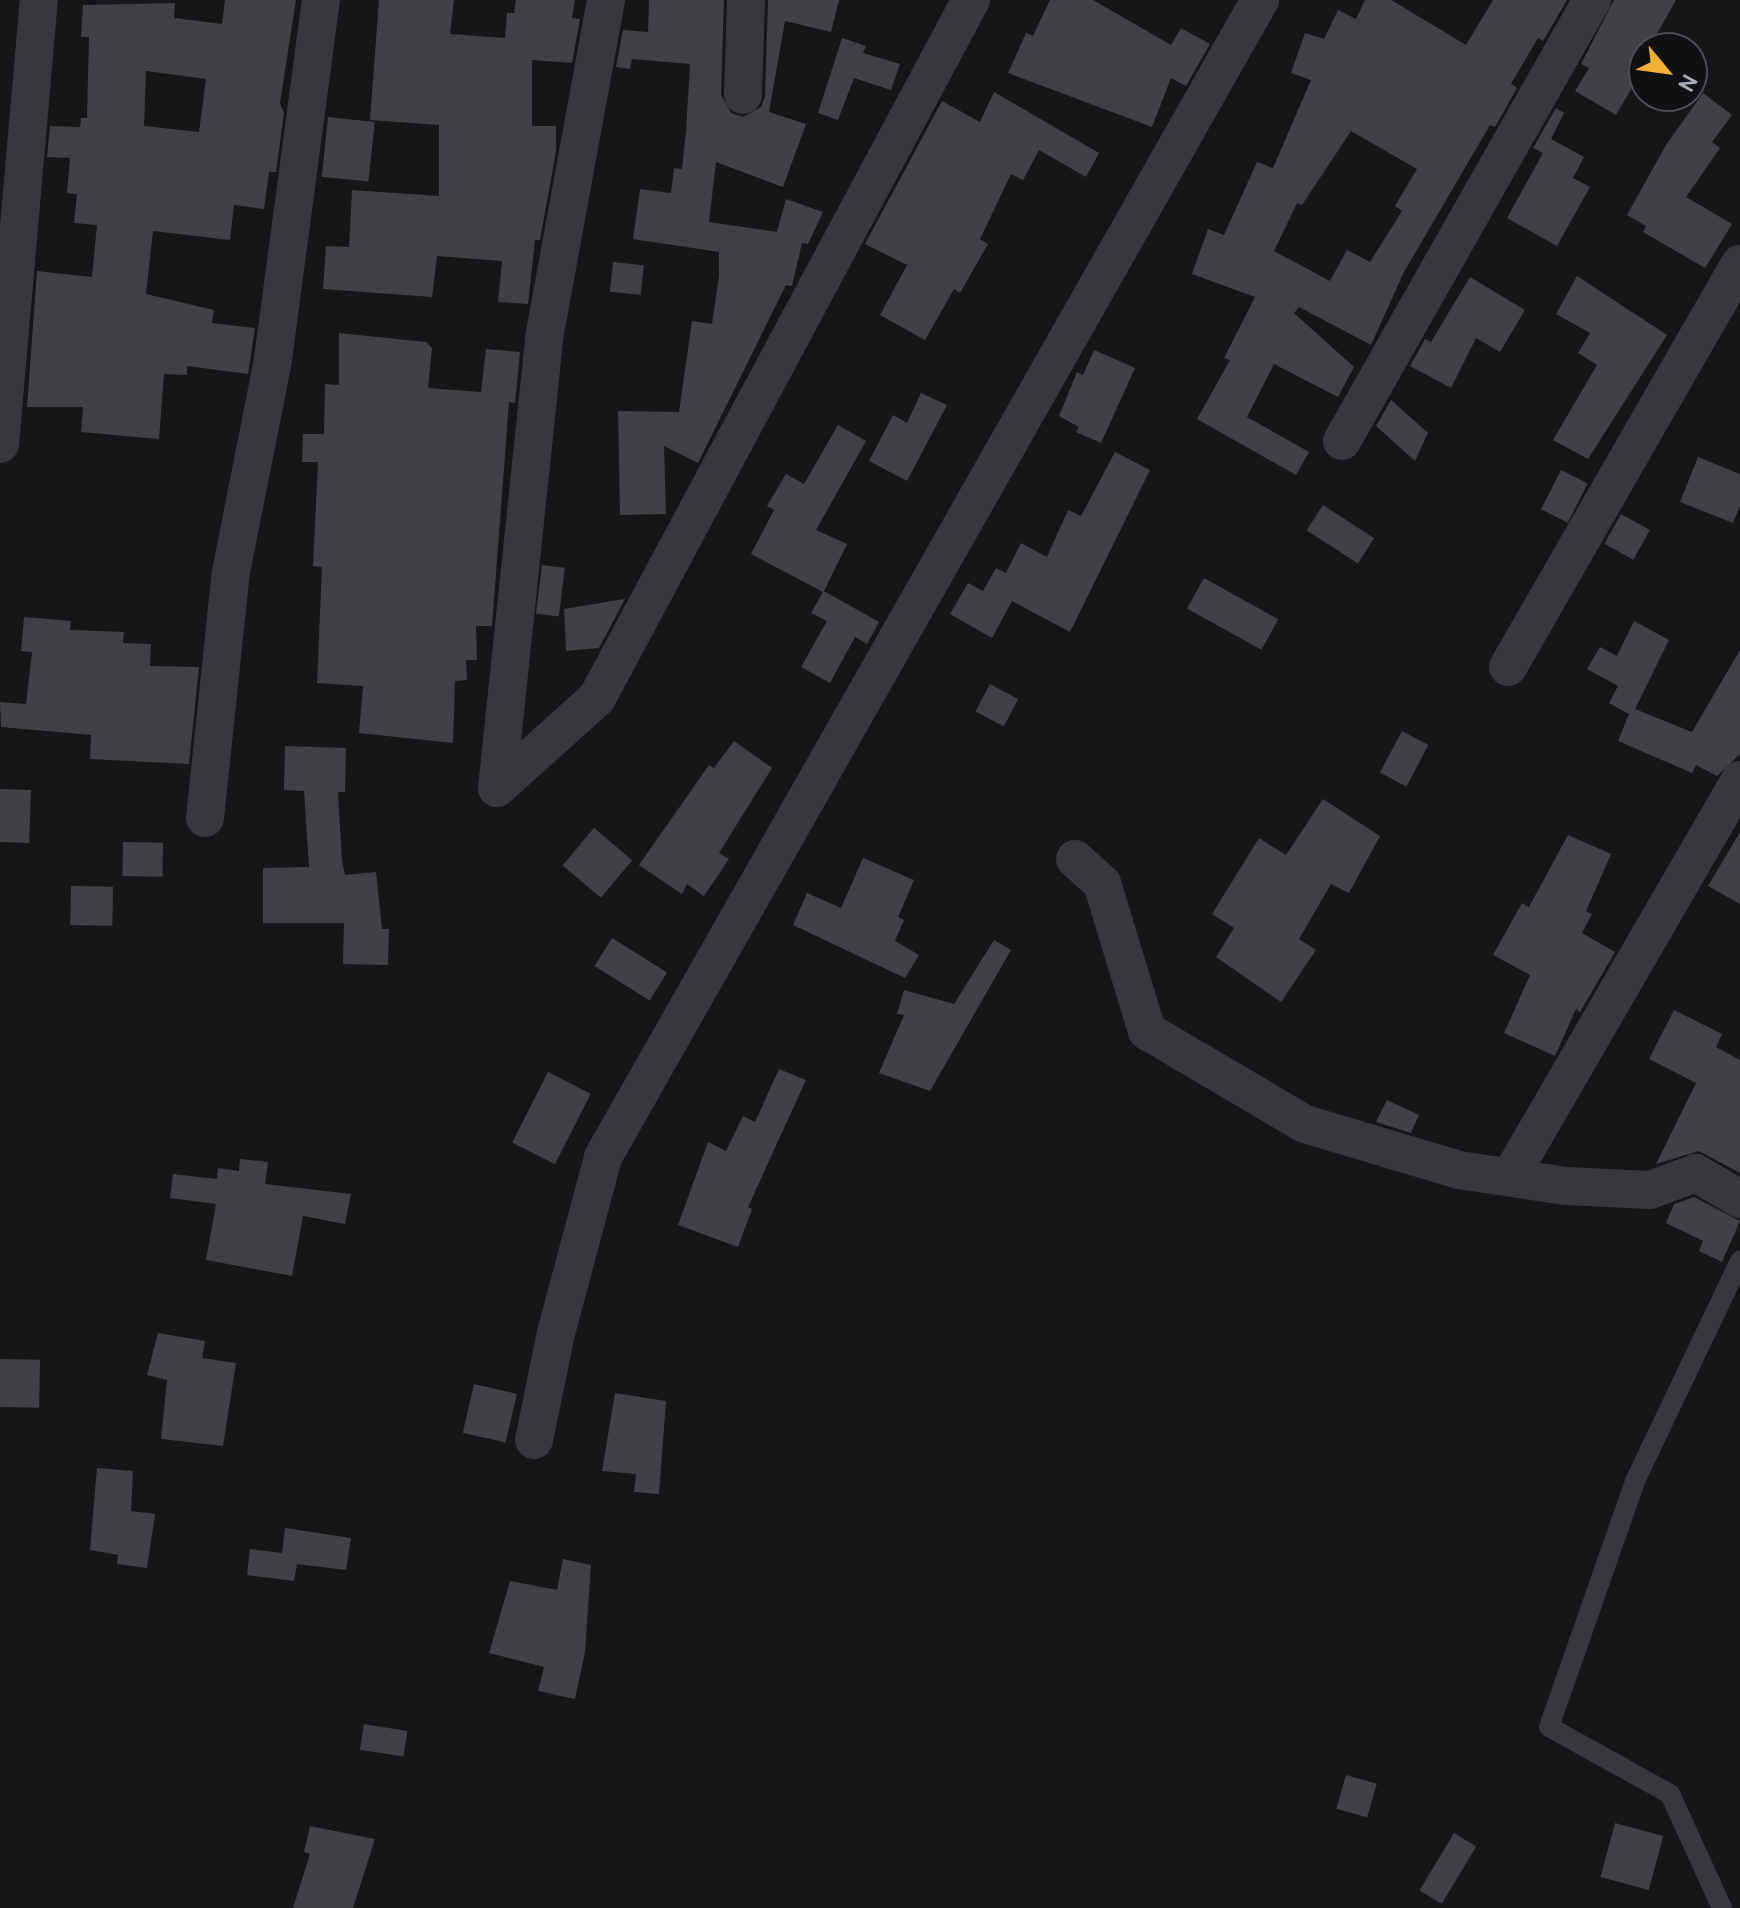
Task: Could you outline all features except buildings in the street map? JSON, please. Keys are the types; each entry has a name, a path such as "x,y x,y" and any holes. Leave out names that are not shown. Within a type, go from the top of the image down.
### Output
{"street":[{"path":"0,444 39,0"},
{"path":"205,818 231,572 273,359 321,0"},
{"path":"606,0 544,338 497,788 597,698 971,0"},
{"path":"743,95 746,0"},
{"path":"534,1440 556,1333 603,1157 1260,0"},
{"path":"1342,441 1592,0"},
{"path":"1508,667 1740,264"},
{"path":"1510,1177 1740,780"},
{"path":"1075,859 1102,883 1147,1031 1305,1124 1459,1170 1650,1190 1696,1173 1740,1199"}],"lane":[{"path":"1722,1908 1670,1794 1549,1727 1636,1479 1740,1261"}]}
